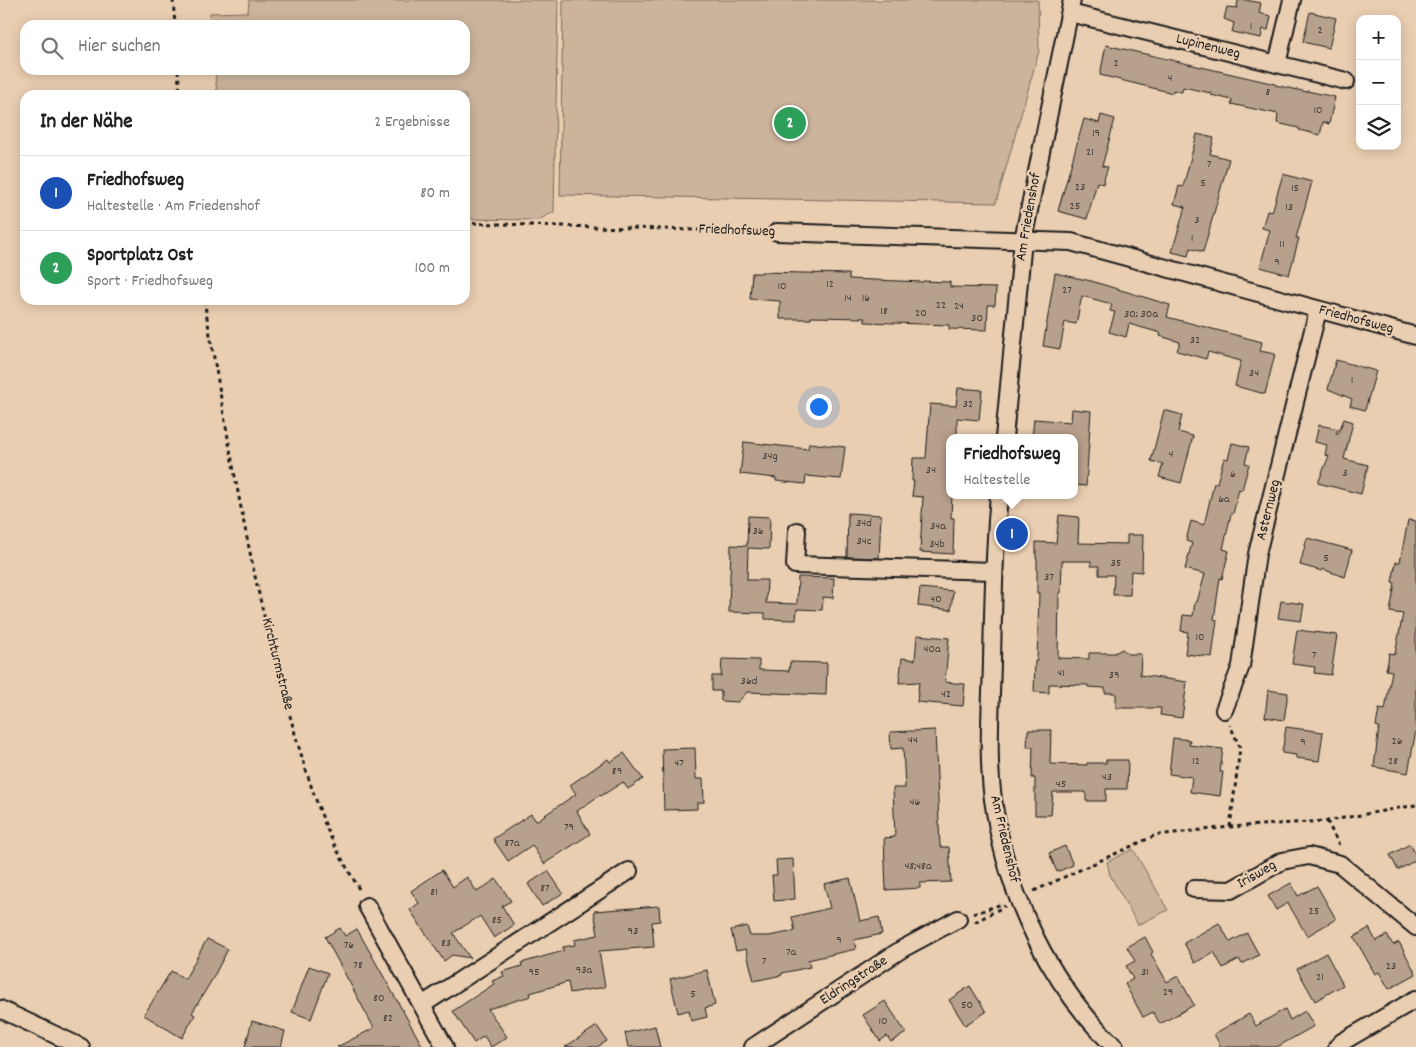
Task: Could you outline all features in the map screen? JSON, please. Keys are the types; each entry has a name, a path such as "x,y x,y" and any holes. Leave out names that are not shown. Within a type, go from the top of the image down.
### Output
{"street":[{"path":"1277,64 1292,0"},
{"name":"Lupinenweg","path":"1071,6 1277,64 1346,81"},
{"name":"Am Friedenshof","path":"1004,434 1023,240 1071,6"},
{"name":"Friedhofsweg","path":"777,232 1071,242 1416,336"},
{"name":"Asternweg","path":"1224,710 1240,666 1258,554 1318,310"},
{"name":"Am Friedenshof","path":"999,499 994,571 990,761 995,812 1005,857 1018,898 1037,942 1060,981 1097,1030 1115,1047"},
{"path":"797,531 795,565 994,571"},
{"name":"Irisweg","path":"1194,889 1231,890 1282,861 1309,856 1340,864 1416,927"},
{"path":"422,1004 629,870"},
{"path":"367,906 445,1047"},
{"name":"Eldringstraße","path":"753,1047 902,949 958,919"},
{"path":"1337,1047 1342,1042 1416,999"},
{"path":"0,1009 81,1047"}],"path":[{"path":"172,0 174,20"},
{"path":"178,75 180,90"},
{"name":"Friedhofsweg","path":"470,223 777,232"},
{"name":"Kirchturmstraße","path":"205,305 242,518 272,650 303,764 321,814 367,906"},
{"path":"1224,710 1240,748 1230,827"},
{"path":"958,919 974,923 1018,898 1156,835 1230,827 1327,821 1416,805"},
{"path":"1327,821 1343,853 1340,864"},
{"path":"958,919 1018,898"}],"shaded area":[{"path":"249,0 558,0 554,212 538,220 470,219 470,90 217,90 215,75 470,75 470,20 211,20 210,13 248,12"},
{"path":"563,0 1038,0 1039,51 996,203 560,195"},
{"path":"1133,849 1168,910 1138,925 1110,875 1107,862"}],"building":[{"path":"1238,0 1261,3 1259,13 1271,16 1268,30 1263,29 1261,38 1232,32 1234,23 1224,19 1227,7 1237,8"},
{"path":"1310,12 1336,18 1329,48 1303,42"},
{"path":"1106,45 1275,85 1335,97 1329,124 1323,122 1320,135 1277,123 1278,114 1231,104 1232,100 1211,95 1211,93 1183,87 1182,92 1173,90 1173,93 1100,75"},
{"path":"1101,115 1115,119 1102,166 1108,167 1103,184 1097,182 1087,219 1058,211 1084,119 1099,123"},
{"path":"1197,134 1214,138 1210,154 1229,159 1203,252 1190,248 1188,256 1172,252 1185,207 1174,204 1179,186 1183,187"},
{"path":"1283,174 1312,182 1296,238 1299,238 1289,275 1260,267 1270,230 1262,228 1267,211 1272,212"},
{"path":"752,273 849,274 849,279 950,282 950,287 996,288 995,305 988,305 987,330 949,329 949,325 865,322 865,318 811,317 811,319 780,319 780,301 750,299"},
{"path":"1055,273 1091,281 1170,305 1167,317 1262,342 1260,351 1275,354 1265,394 1235,386 1241,361 1208,352 1206,359 1177,351 1180,342 1160,336 1161,333 1129,324 1126,337 1109,332 1115,312 1110,311 1112,304 1082,296 1076,324 1065,322 1060,349 1043,346"},
{"path":"1336,360 1376,371 1365,410 1350,406 1352,399 1328,389"},
{"path":"958,388 982,390 979,420 957,418 957,434 946,434 946,499 952,499 951,518 954,518 953,554 920,552 923,497 912,496 914,481 912,481 913,458 926,458 930,404 956,406"},
{"path":"1072,409 1091,411 1086,486 1078,485 1078,434 1032,434 1034,419 1071,422"},
{"path":"1164,410 1182,415 1178,432 1193,436 1181,483 1159,477 1163,464 1151,461"},
{"path":"1344,419 1353,422 1344,459 1368,465 1361,494 1318,483 1329,456 1325,455 1327,445 1315,442 1319,425 1338,429 1336,433 1338,434"},
{"path":"744,442 808,449 809,443 845,447 841,479 806,476 805,484 776,481 776,478 740,474"},
{"path":"1232,443 1249,447 1245,463 1249,464 1242,490 1239,489 1233,514 1231,514 1223,549 1229,551 1222,579 1220,578 1214,619 1217,620 1212,657 1185,654 1188,632 1181,631 1183,615 1193,616 1195,602 1197,602 1205,574 1185,569 1192,543 1186,541 1191,521 1204,525 1214,483 1217,483 1224,458 1228,459"},
{"path":"848,513 881,515 879,558 847,557"},
{"path":"1059,515 1079,517 1078,543 1127,544 1127,535 1143,535 1142,572 1131,571 1130,595 1113,595 1114,575 1099,575 1099,566 1091,566 1091,561 1062,561 1061,593 1059,593 1058,658 1089,659 1089,653 1115,653 1122,649 1128,654 1141,654 1140,675 1187,682 1182,718 1160,715 1161,708 1116,708 1116,693 1105,693 1105,688 1088,687 1088,685 1049,684 1049,693 1034,692 1039,593 1037,593 1036,542 1056,543"},
{"path":"748,516 770,517 769,549 748,548 747,580 767,580 766,603 797,604 798,577 834,578 833,598 823,597 822,610 797,609 796,620 765,619 765,613 729,612 731,545 747,546"},
{"path":"1408,520 1416,521 1416,730 1408,773 1374,767 1379,727 1376,726 1379,709 1385,710 1392,671 1386,670 1389,653 1395,654 1403,614 1390,612 1395,583 1392,582 1396,562 1400,562"},
{"path":"1307,538 1352,550 1345,577 1322,569 1322,571 1300,565"},
{"path":"920,588 953,591 951,610 918,606"},
{"path":"1281,601 1304,604 1301,621 1278,618"},
{"path":"1297,630 1337,635 1331,675 1314,673 1315,667 1292,664"},
{"path":"917,635 949,638 945,682 965,684 963,706 917,702 919,682 899,683 902,658 915,660"},
{"path":"722,659 759,660 759,670 789,671 790,662 827,663 826,695 747,692 738,702 721,701 721,691 712,691 712,676 721,676"},
{"path":"1268,690 1288,693 1284,720 1265,717"},
{"path":"1286,727 1323,732 1319,761 1296,758 1296,755 1282,753"},
{"path":"935,730 940,847 949,847 951,882 920,883 920,888 886,890 884,838 895,837 893,788 905,788 903,748 891,749 890,732"},
{"path":"1028,730 1051,730 1050,764 1087,765 1087,763 1106,763 1106,760 1128,760 1127,789 1106,789 1106,801 1086,801 1086,792 1053,792 1051,815 1035,815 1035,778 1032,778 1033,747 1027,747"},
{"path":"1173,738 1190,740 1189,745 1223,749 1220,772 1223,772 1220,796 1190,792 1192,777 1169,774"},
{"path":"695,748 696,779 703,779 704,802 697,803 697,809 664,810 662,749"},
{"path":"624,753 643,779 628,789 623,782 577,811 590,834 544,864 532,845 508,861 493,839 531,814 536,821 576,794 570,785 608,759 610,762"},
{"path":"1410,844 1416,855 1416,860 1398,870 1390,855"},
{"path":"1065,846 1073,865 1057,872 1049,853"},
{"path":"793,859 795,899 774,901 772,875 777,875 776,860"},
{"path":"442,870 453,887 467,877 477,892 496,879 511,901 502,906 514,925 494,938 480,916 453,933 470,958 452,955 444,961 410,910 419,903 411,891"},
{"path":"548,871 563,893 542,906 528,884"},
{"path":"850,878 860,921 879,917 882,934 854,940 856,949 808,960 810,967 754,981 746,949 736,951 731,930 747,926 750,936 769,936 795,931 792,917 830,908 824,884"},
{"path":"1291,883 1298,896 1317,886 1336,919 1307,936 1288,903 1276,910 1268,896"},
{"path":"659,906 660,921 652,922 654,947 599,951 605,987 570,993 568,982 530,993 531,996 488,1009 507,1037 491,1047 484,1036 474,1043 453,1011 494,984 492,981 504,976 502,972 522,966 521,963 563,951 563,947 575,945 574,940 598,935 594,911"},
{"path":"1219,923 1230,942 1247,933 1259,955 1242,964 1239,959 1223,968 1214,952 1195,963 1184,943"},
{"path":"340,928 345,936 357,929 423,1047 337,1047 374,1028 325,937"},
{"path":"1369,928 1376,941 1387,935 1393,945 1399,942 1416,974 1389,989 1379,972 1375,974 1354,937"},
{"path":"1145,937 1153,952 1151,954 1167,982 1178,976 1194,1005 1160,1024 1153,1012 1143,1017 1125,984 1133,979 1126,966 1135,961 1127,947"},
{"path":"207,939 228,949 192,1013 195,1015 182,1038 144,1015 171,971 185,979"},
{"path":"1326,953 1343,985 1315,1001 1297,969"},
{"path":"309,966 328,973 311,1019 292,1012"},
{"path":"707,970 715,1005 705,1008 707,1017 691,1021 689,1010 678,1013 670,979"},
{"path":"970,986 986,1012 965,1025 949,1000"},
{"path":"885,1001 906,1033 891,1042 887,1036 880,1041 863,1015"},
{"path":"1285,1009 1290,1020 1305,1011 1314,1026 1277,1047 1221,1047 1214,1034 1249,1014 1256,1026"},
{"path":"252,1021 285,1031 281,1047 245,1047"},
{"path":"597,1026 607,1041 597,1047 565,1047"},
{"path":"655,1026 660,1047 628,1047 625,1033"}],"place":[{"name":"Sportplatz Ost","path":"790,123"},
{"name":"Friedhofsweg","path":"1012,534"}]}
